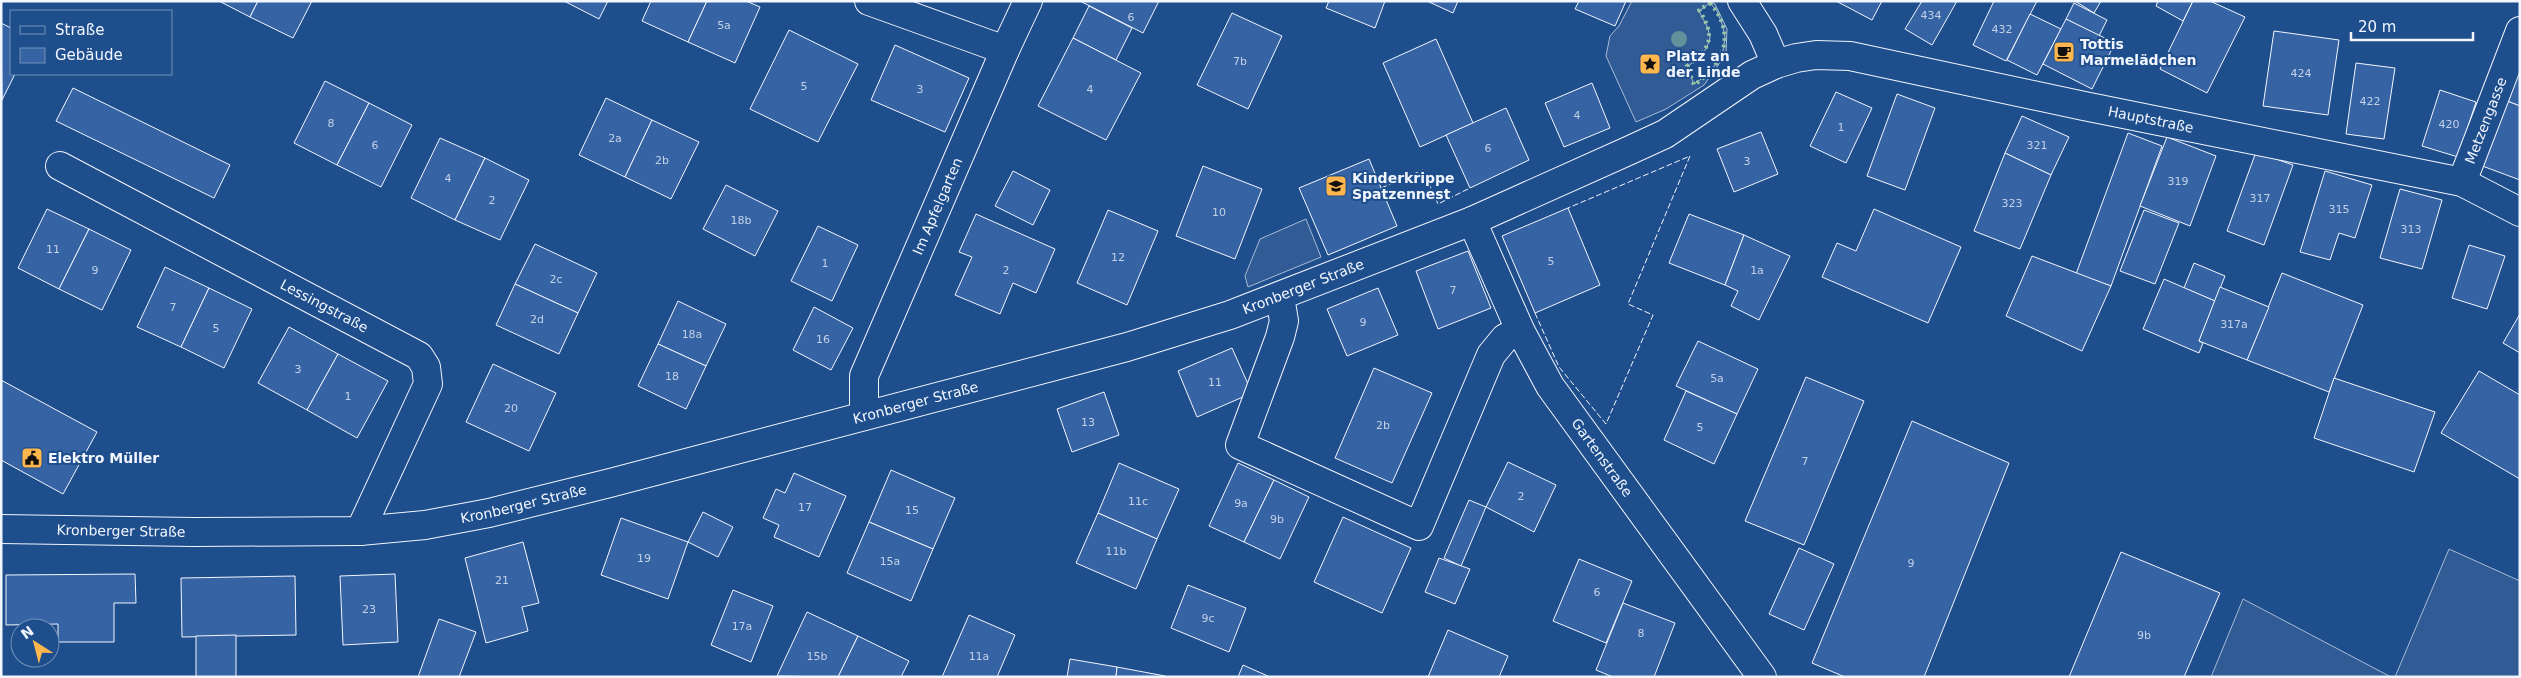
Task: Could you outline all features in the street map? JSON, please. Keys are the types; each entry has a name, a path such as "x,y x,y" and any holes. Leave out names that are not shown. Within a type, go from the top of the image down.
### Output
{"street":[{"path":"869,1 1005,50"},
{"name":"Im Apfelgarten","path":"864,416 864,376 1028,1"},
{"path":"1742,1 1763,34 1776,64"},
{"name":"Metzengasse","path":"2462,182 2520,31"},
{"name":"Hauptstraße","path":"1776,64 1816,55 1850,56 2091,108 2462,182 2520,212"},
{"name":"Kronberger Straße","path":"1,529 194,532 360,531 425,525 490,512 864,416 1127,347 1280,297 1472,221 1665,134 1752,75 1776,64"},
{"name":"Lessingstraße","path":"60,166 419,356 426,367 428,384 360,531"},
{"name":"Gartenstraße","path":"1472,221 1520,330 1550,386 1762,677"},
{"path":"1280,297 1284,321 1280,337 1240,445 1419,526 1491,355 1504,338 1520,330"}],"shaded area":[{"name":"Platz an der Linde","path":"1632,1 1708,1 1715,4 1727,29 1726,54 1704,85 1666,109 1636,122 1606,56 1610,36 1619,26","holes":["1710,3 1717,11 1725,37 1723,51 1710,73 1694,84 1687,67 1702,55 1710,38 1708,28 1699,11"]},
{"path":"1306,219 1321,257 1248,287 1245,276 1260,239"},
{"path":"2449,549 2520,581 2520,677 2395,677"},
{"path":"2243,599 2391,677 2211,677"}],"building":[{"path":"219,1 258,1 250,17"},
{"path":"258,1 312,1 293,38 250,17"},
{"path":"564,1 608,1 599,19"},
{"path":"651,1 707,1 688,42 642,21"},
{"path":"707,1 746,1 760,7 735,63 688,42"},
{"path":"1080,1 1159,1 1143,33"},
{"path":"1329,1 1385,1 1375,28 1326,8"},
{"path":"1427,1 1458,1 1453,13"},
{"path":"1579,1 1626,1 1615,26 1575,9"},
{"path":"1836,1 1882,1 1872,20"},
{"path":"1922,1 1957,1 1932,45 1905,29"},
{"path":"1994,1 2037,1 2006,61 1973,45"},
{"path":"2075,1 2101,1 2094,13"},
{"path":"2158,1 2193,1 2183,21 2156,6"},
{"path":"2193,1 2210,1 2245,17 2207,93 2160,69"},
{"path":"2074,3 2107,20 2099,36 2066,19"},
{"path":"1089,6 1132,28 1116,60 1073,38"},
{"path":"1232,13 1282,36 1248,109 1197,85"},
{"path":"2030,14 2061,29 2037,75 2007,60"},
{"path":"2066,19 2115,43 2092,89 2043,64"},
{"path":"1,23 10,28 10,75 14,75 2,100"},
{"path":"789,30 858,64 818,142 750,109"},
{"path":"2274,31 2339,40 2328,115 2263,106"},
{"path":"1073,38 1141,73 1106,140 1038,106"},
{"path":"1436,39 1473,123 1420,147 1383,63"},
{"path":"895,45 969,78 945,132 871,100"},
{"path":"2520,52 2520,106 2502,99"},
{"path":"2356,63 2395,68 2384,139 2346,134"},
{"path":"325,81 369,103 337,165 294,143"},
{"path":"1592,83 1610,128 1564,147 1545,103"},
{"path":"73,88 230,165 214,198 56,121"},
{"path":"2440,90 2476,102 2458,157 2422,146"},
{"path":"1836,92 1872,108 1846,163 1810,146"},
{"path":"1897,94 1935,108 1905,190 1867,176"},
{"path":"606,98 652,120 625,177 579,155"},
{"path":"2502,99 2520,106 2520,180 2477,164"},
{"path":"369,103 412,125 381,187 337,165"},
{"path":"1506,108 1529,160 1470,188 1446,135"},
{"path":"2022,116 2069,137 2051,175 2005,153"},
{"path":"652,120 699,142 671,199 625,177"},
{"path":"1761,132 1778,174 1734,192 1717,149"},
{"path":"2128,133 2162,146 2111,286 2076,274"},
{"path":"2167,137 2216,156 2190,226 2140,206"},
{"path":"440,138 485,158 455,220 411,198"},
{"path":"2256,152 2293,165 2264,245 2227,231"},
{"path":"2005,153 2051,175 2020,249 1974,231"},
{"path":"485,158 529,180 500,240 455,220"},
{"path":"1369,159 1397,226 1328,255 1299,188"},
{"path":"1203,166 1262,189 1235,259 1176,236"},
{"path":"1013,171 1050,190 1033,225 995,206"},
{"path":"2325,171 2372,185 2355,238 2339,233 2330,260 2300,252"},
{"path":"726,185 778,211 755,256 703,229"},
{"path":"2400,189 2442,200 2422,269 2380,258"},
{"path":"1568,208 1600,285 1535,313 1502,236"},
{"path":"47,209 89,229 59,289 18,268"},
{"path":"1874,209 1961,247 1928,323 1822,277 1837,243 1856,251"},
{"path":"1108,210 1158,231 1127,305 1077,283"},
{"path":"2144,210 2179,223 2155,284 2120,271"},
{"path":"976,214 1055,249 1036,293 1013,283 1000,314 955,295 972,257 959,252"},
{"path":"1689,214 1744,235 1725,285 1669,263"},
{"path":"818,226 858,245 832,301 791,281"},
{"path":"89,229 131,250 102,310 59,289"},
{"path":"1744,235 1790,256 1759,320 1731,306 1738,291 1725,285"},
{"path":"535,244 597,273 578,313 515,284"},
{"path":"2469,245 2505,256 2487,309 2452,298"},
{"path":"1468,251 1491,308 1438,329 1416,271"},
{"path":"2032,256 2111,286 2082,351 2006,316"},
{"path":"2194,263 2225,276 2215,301 2184,288"},
{"path":"165,267 209,288 181,347 137,327"},
{"path":"2282,273 2363,305 2329,392 2247,360"},
{"path":"2164,279 2215,301 2199,341 2203,343 2199,353 2143,329"},
{"path":"515,284 578,313 559,354 496,325"},
{"path":"2220,287 2269,307 2247,360 2199,341"},
{"path":"209,288 252,309 224,368 181,347"},
{"path":"1378,288 1398,335 1347,356 1327,309"},
{"path":"678,301 726,324 706,366 658,344"},
{"path":"814,307 853,328 831,370 793,350"},
{"path":"2520,314 2520,353 2503,343"},
{"path":"289,327 338,354 307,410 258,383"},
{"path":"1698,341 1758,369 1737,414 1676,386"},
{"path":"658,344 706,366 686,409 638,386"},
{"path":"1232,348 1252,393 1197,417 1178,371"},
{"path":"338,354 388,381 357,438 307,410"},
{"path":"493,364 556,393 529,451 466,422"},
{"path":"1374,368 1432,393 1392,483 1335,458"},
{"path":"2479,371 2520,395 2520,479 2441,433"},
{"path":"1806,377 1864,401 1804,545 1745,521"},
{"path":"2334,378 2435,412 2414,472 2314,438"},
{"path":"1,380 97,432 63,494 1,460"},
{"path":"1686,391 1737,414 1714,464 1664,440"},
{"path":"1104,392 1119,435 1072,452 1057,409"},
{"path":"1912,421 2009,463 1924,677 1845,677 1812,663"},
{"path":"1508,462 1556,485 1534,532 1486,507"},
{"path":"1119,463 1179,489 1157,539 1098,513"},
{"path":"1238,463 1274,480 1244,542 1209,526"},
{"path":"891,470 955,498 933,549 869,522"},
{"path":"794,473 846,496 819,557 774,537 779,525 763,518 776,489 785,493"},
{"path":"1274,480 1309,497 1280,559 1244,542"},
{"path":"1469,500 1486,507 1461,566 1444,558"},
{"path":"703,512 733,527 718,557 688,542"},
{"path":"1098,513 1157,539 1136,589 1076,563"},
{"path":"1343,517 1411,548 1382,613 1314,582"},
{"path":"621,518 688,542 668,599 601,575"},
{"path":"869,522 933,549 911,601 847,573"},
{"path":"523,542 539,603 522,607 528,631 486,643 465,558"},
{"path":"1799,548 1834,564 1804,630 1769,614"},
{"path":"2121,552 2220,593 2184,677 2069,677"},
{"path":"1439,558 1470,569 1455,604 1425,592"},
{"path":"1579,559 1632,581 1606,643 1553,621"},
{"path":"135,574 136,603 114,603 114,642 60,642 60,618 10,618 10,625 6,625 6,575"},
{"path":"395,574 398,642 343,645 340,576"},
{"path":"295,576 296,635 182,637 181,578"},
{"path":"1188,585 1246,608 1229,652 1171,628"},
{"path":"733,590 773,606 751,662 711,645"},
{"path":"1623,603 1675,623 1654,677 1613,677 1596,670"},
{"path":"807,612 858,636 838,677 777,676"},
{"path":"969,615 1015,635 997,677 942,677"},
{"path":"439,619 476,632 459,677 418,677"},
{"path":"1448,630 1508,656 1499,677 1428,677"},
{"path":"236,635 236,677 196,677 196,636"},
{"path":"858,636 909,661 901,677 838,677"},
{"path":"1070,659 1117,667 1116,677 1067,677"},
{"path":"1243,665 1270,677 1238,677"},
{"path":"1117,667 1165,676 1165,677 1116,677"}],"hedge":[{"path":"1710,3 1718,14 1725,37 1720,58 1705,77 1694,85 1687,66 1706,48 1709,35 1708,27 1699,10 1710,3"}],"fence":[{"path":"1535,313 1559,367 1606,424 1653,315 1628,304 1690,156 1568,208"},
{"path":"1381,188 1423,170 1438,204 1470,188"}],"place":[{"name":"Tottis Marmelädchen","path":"2064,52"},
{"name":"Platz an der Linde","path":"1650,64"},
{"name":"Kinderkrippe Spatzennest","path":"1336,186"},
{"name":"Elektro Müller","path":"32,458"}]}
